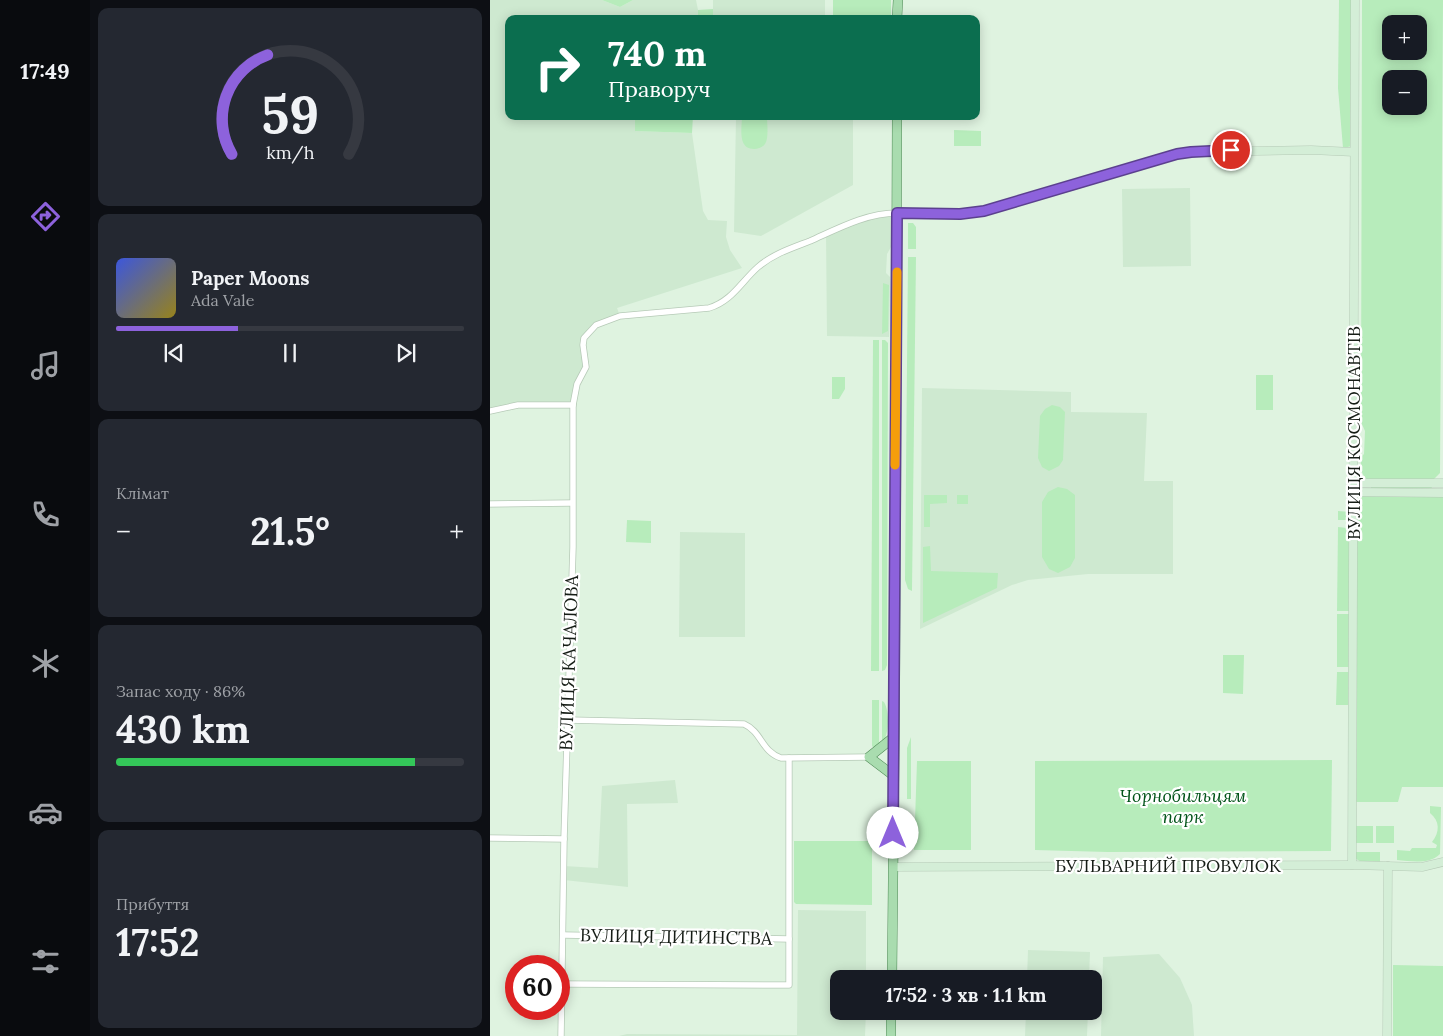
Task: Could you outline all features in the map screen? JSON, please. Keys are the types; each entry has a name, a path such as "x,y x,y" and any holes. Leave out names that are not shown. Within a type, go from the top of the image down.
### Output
{"main road":[{"path":"898,0 898,15"},
{"path":"892,970 897,120"},
{"path":"894,737 869,757 894,776"},
{"path":"891,1020 891,1036"}],"street":[{"name":"ВУЛИЦЯ КОСМОНАВТІВ","path":"1352,865 1355,0"},
{"path":"897,213 960,214 984,211 1158,159 1191,152 1311,150 1354,152"},
{"name":"ВУЛИЦЯ КАЧАЛОВА","path":"563,955 573,405 577,384 586,367 582,345 584,338 596,325 620,316 709,308 718,305 726,301 759,266 773,256 862,218 884,213 897,213"},
{"path":"490,411 518,405 573,405"},
{"path":"1353,484 1443,483"},
{"path":"1353,492 1443,493"},
{"path":"490,504 572,504"},
{"path":"568,720 744,724 756,731 768,751 781,758 869,757"},
{"path":"570,984 789,985 789,758"},
{"path":"490,838 564,839"},
{"name":"БУЛЬВАРНИЙ ПРОВУЛОК","path":"893,867 1352,865 1422,867 1443,862"},
{"path":"1387,1036 1388,866"},
{"name":"ВУЛИЦЯ ДИТИНСТВА","path":"563,935 789,938"},
{"name":"ВУЛИЦЯ КАЧАЛОВА","path":"561,1036 562,1020"}],"shaded area":[{"path":"490,0 602,0 620,7 633,0 696,0 698,15 505,15 505,120 635,120 635,131 692,133 703,211 708,220 727,221 726,237 730,250 742,268 617,308 620,316 604,321 584,338 585,355 582,377 573,405 540,405 490,411"},
{"path":"713,0 825,0 825,15 713,15"},
{"path":"736,120 853,120 853,185 761,236 734,232"},
{"path":"1190,188 1191,266 1123,267 1122,189"},
{"path":"892,213 891,247 887,254 886,273 890,277 889,337 827,336 826,233 862,218"},
{"path":"922,388 1071,392 1071,412 1147,413 1144,481 1173,481 1173,574 1088,574 1028,580 1012,585 920,629"},
{"path":"680,532 745,533 745,637 679,637"},
{"path":"675,780 678,803 627,804 628,887 564,880 564,866 598,868 602,786"},
{"path":"798,910 866,911 866,970 830,970 830,1020 866,1020 865,1036 619,1036 627,1034 797,1035"},
{"path":"1028,950 1090,952 1089,970 1027,970"},
{"path":"1159,954 1180,978 1192,1005 1194,1036 1101,1036 1103,957"},
{"path":"1026,1020 1088,1020 1087,1036 1025,1036"}],"green space":[{"path":"602,0 633,0 620,7"},
{"path":"833,0 891,0 891,15 833,15"},
{"path":"1339,0 1354,0 1352,146 1343,148 1338,88"},
{"path":"1362,0 1443,0 1440,473 1433,480 1368,480 1362,473 1361,467 1361,457 1364,454 1365,431 1361,422"},
{"path":"713,9 713,15 698,15 698,10"},
{"path":"635,120 693,120 692,133 635,131"},
{"path":"742,120 767,120 767,138 765,144 759,148 749,148 745,145 741,131"},
{"path":"954,130 981,131 981,146 954,146"},
{"path":"908,223 913,223 916,227 916,249 908,249"},
{"path":"908,257 916,257 912,591 908,589 905,580"},
{"path":"883,283 889,285 888,331 882,334"},
{"path":"873,340 879,340 879,671 871,671"},
{"path":"882,340 888,343 887,665 885,670 882,671"},
{"path":"1256,375 1273,375 1273,410 1256,410"},
{"path":"832,377 845,377 845,389 839,399 832,399"},
{"path":"1052,405 1060,407 1065,412 1063,460 1059,466 1049,471 1042,467 1038,458 1040,416 1045,409"},
{"path":"1371,486 1431,486 1432,488 1371,489"},
{"path":"1058,487 1067,489 1075,495 1075,558 1070,567 1058,573 1049,569 1042,557 1042,502 1048,492"},
{"path":"1353,492 1443,493 1443,787 1402,787 1398,802 1352,802"},
{"path":"924,495 947,495 947,503 930,504 930,527 924,527"},
{"path":"957,495 968,495 968,504 957,504"},
{"path":"1338,511 1350,512 1350,520 1338,520"},
{"path":"627,520 651,521 651,543 626,542"},
{"path":"1338,527 1347,528 1350,536 1350,611 1337,611"},
{"path":"930,546 931,571 998,573 997,588 923,623 923,547"},
{"path":"1337,614 1350,614 1349,667 1337,667"},
{"path":"1223,655 1244,655 1243,694 1223,693"},
{"path":"1337,672 1349,672 1349,705 1336,705"},
{"path":"872,700 879,700 879,746 875,749 872,746"},
{"path":"882,701 886,706 888,723 882,744"},
{"path":"911,737 911,799 907,799 907,748"},
{"name":"Чорнобильцям парк","path":"1332,760 1331,851 1108,852 1035,850 1035,761"},
{"path":"917,761 971,761 971,850 914,850"},
{"path":"1430,806 1441,807 1440,854 1431,860 1425,861 1397,860 1397,850 1410,851 1412,848 1436,848 1437,845 1432,842 1438,827 1436,819 1430,813"},
{"path":"906,816 911,816 910,850 905,849"},
{"path":"1355,826 1373,826 1373,843 1355,843"},
{"path":"1376,826 1394,826 1394,843 1376,843"},
{"path":"794,841 872,841 872,905 796,904 794,902"},
{"path":"1353,852 1380,852 1380,862 1360,861 1354,858"},
{"path":"1393,965 1443,966 1443,1036 1393,1036"}],"slow traffic":[{"path":"895,465 897,272"}],"route":[{"path":"893,833 897,213 960,214 984,211 1177,154 1231,150"}]}
